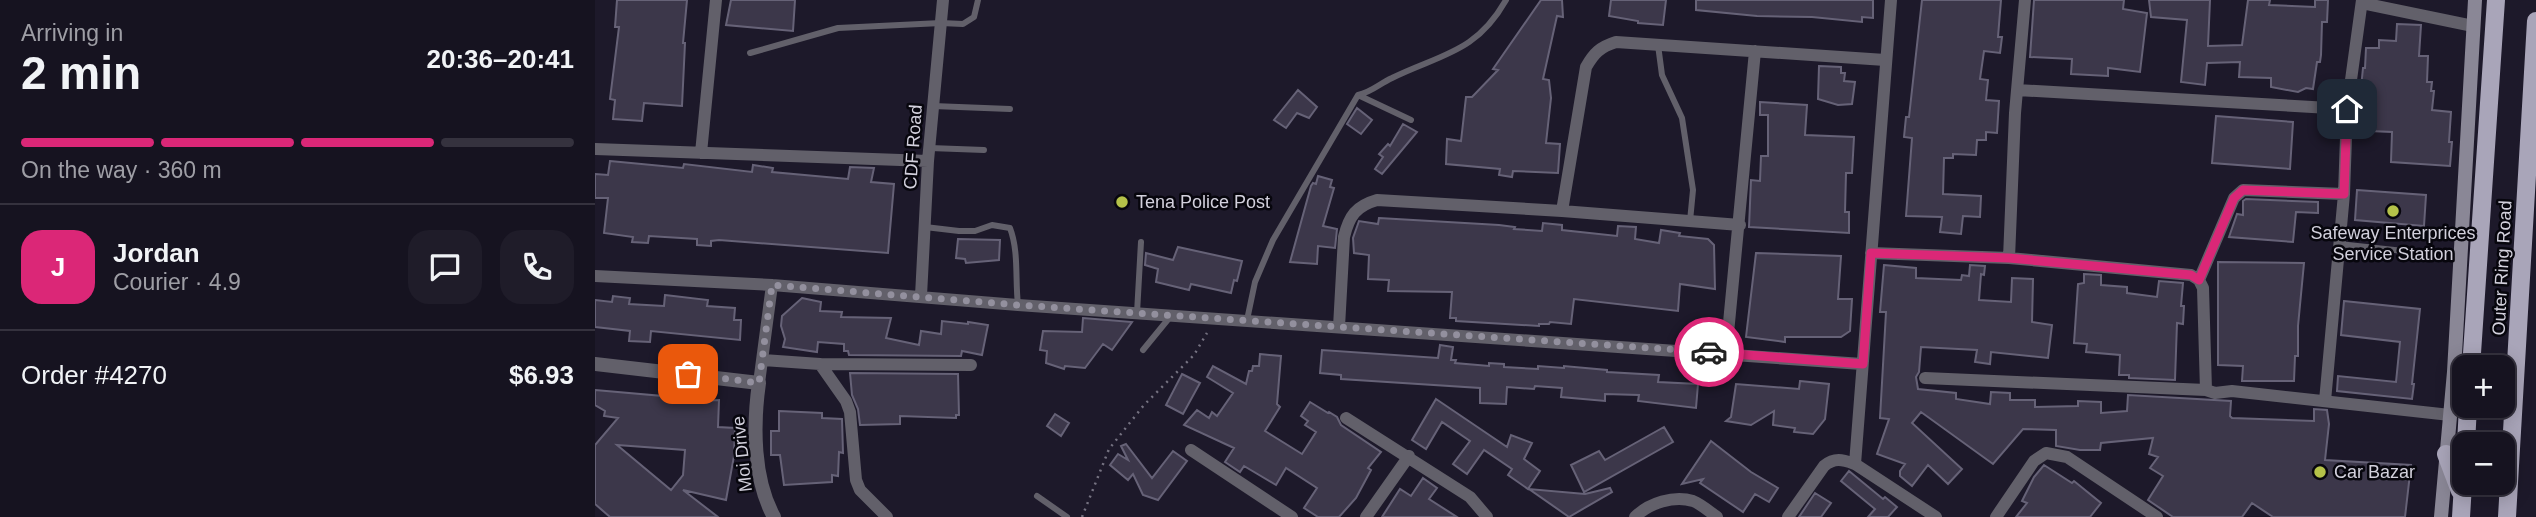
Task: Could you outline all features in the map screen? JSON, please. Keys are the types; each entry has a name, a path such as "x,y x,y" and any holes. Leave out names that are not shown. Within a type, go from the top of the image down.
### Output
{"main road":[{"path":"2441,517 2450,415 2475,0"},
{"name":"Outer Ring Road","path":"2472,355 2496,0"},
{"name":"Outer Ring Road","path":"2507,517 2536,22"},
{"path":"2446,454 2462,497 2461,517"}],"street":[{"path":"701,153 716,0"},
{"name":"CDF Road","path":"921,296 929,154 943,0"},
{"path":"1855,464 1891,0"},
{"path":"2009,258 2017,90 2025,0"},
{"path":"2325,401 2344,194 2347,109 2362,2 2473,26"},
{"path":"1562,211 1586,67 1593,54 1603,46 1616,42 1885,60"},
{"path":"1726,354 1755,51"},
{"path":"2017,90 2347,109"},
{"path":"595,149 701,153 929,154"},
{"path":"2199,280 2234,198 2243,190 2344,194"},
{"path":"1339,327 1344,237 1353,212 1362,204 1377,200 1739,225"},
{"path":"1871,253 2009,258 2191,275 2199,280 2203,288 2206,390"},
{"path":"595,276 772,285 1018,305 1863,364"},
{"path":"595,364 759,383 772,285"},
{"path":"763,360 820,364 971,365"},
{"path":"820,364 846,401 850,412 856,480 860,490 887,517"},
{"path":"1925,377 2206,390 2215,393 2232,391 2450,415"},
{"name":"Moi Drive","path":"759,383 757,421 760,474 774,517"},
{"path":"1346,418 1470,497 1486,517"},
{"path":"1191,450 1292,517"},
{"path":"1996,517 2034,461 2046,453 2067,457 2157,517"},
{"path":"1366,517 1409,456"},
{"path":"1788,517 1831,461 1840,459 1855,464 1936,517"},
{"path":"1635,517 1640,512 1670,499 1693,501 1717,517"}],"lane":[{"path":"750,54 838,28 963,24 974,17 978,0"},
{"path":"1247,320 1255,282 1273,240 1358,95 1372,92 1390,79 1463,48 1478,36 1506,0"},
{"path":"1658,45 1662,75 1682,118 1689,155 1693,190 1690,221"},
{"path":"1358,95 1411,120"},
{"path":"933,106 1010,109"},
{"path":"929,154 984,150"},
{"path":"925,227 959,231 975,231 992,225 1010,228 1016,244 1018,305"},
{"path":"1137,313 1141,243"},
{"path":"2338,244 2459,257"},
{"path":"1143,350 1171,315"},
{"path":"1037,496 1066,517"}],"path":[{"path":"1082,517 1109,449 1145,405 1194,355 1203,337 1222,319"}],"building":[{"path":"617,0 687,0 682,106 644,103 642,121 613,119 615,100 610,99 619,27 615,27"},
{"path":"731,0 795,0 793,31 726,25"},
{"path":"1541,0 1562,0 1563,17 1557,16 1543,79 1549,80 1551,98 1546,143 1560,144 1558,173 1513,171 1512,177 1499,175 1500,169 1446,164 1447,139 1461,141 1466,97 1472,97 1498,70 1493,69"},
{"path":"1611,0 1666,0 1663,25 1638,23 1609,16"},
{"path":"1696,0 1873,0 1873,18 1862,17 1862,22 1696,10"},
{"path":"1922,0 2001,0 1998,37 2002,37 2000,53 1984,51 1980,79 1988,80 1986,100 1999,101 1997,133 1986,132 1986,140 1977,140 1976,155 1953,154 1953,158 1944,158 1943,194 1981,196 1980,217 1963,216 1961,234 1940,232 1942,217 1906,216 1912,138 1904,137 1906,117 1909,117"},
{"path":"2034,0 2124,0 2123,9 2147,13 2140,72 2108,68 2108,76 2071,74 2072,59 2030,57"},
{"path":"2149,0 2210,0 2208,46 2242,45 2248,0 2270,0 2269,5 2315,7 2315,0 2328,0 2327,22 2322,22 2321,55 2320,62 2317,62 2313,89 2306,88 2298,92 2271,87 2271,78 2239,77 2240,62 2207,63 2205,85 2181,82 2187,20 2151,17"},
{"path":"2397,24 2421,25 2419,56 2428,56 2427,82 2432,82 2431,91 2434,91 2432,110 2451,112 2450,166 2391,162 2392,132 2370,131 2374,89 2361,88 2366,48 2379,48 2379,40 2396,41"},
{"path":"1819,66 1841,67 1841,73 1845,73 1844,81 1855,82 1852,104 1838,105 1818,99"},
{"path":"1298,90 1317,107 1309,118 1297,113 1286,128 1274,120"},
{"path":"1760,102 1807,105 1805,135 1854,137 1852,173 1846,173 1845,212 1849,212 1849,233 1749,227 1751,180 1760,181 1761,156 1768,156 1768,115 1760,115"},
{"path":"1357,108 1372,120 1361,134 1347,124"},
{"path":"2216,116 2293,122 2290,169 2212,163"},
{"path":"1403,124 1417,132 1382,174 1375,169 1383,157 1379,154 1388,144 1390,146"},
{"path":"610,161 683,168 684,164 752,172 753,165 773,168 772,172 848,179 850,167 874,168 871,182 894,184 888,253 719,240 711,241 711,246 697,245 697,239 649,236 648,243 632,242 633,237 604,233 608,198 595,198 595,174 608,175"},
{"path":"1318,176 1332,180 1330,187 1334,188 1323,226 1337,229 1335,248 1318,246 1317,264 1290,262 1311,186 1316,184"},
{"path":"2357,190 2426,195 2424,226 2355,220"},
{"path":"2243,201 2318,202 2318,213 2296,212 2293,242 2229,237 2237,214 2243,215"},
{"path":"1379,218 1499,225 1542,231 1543,223 1562,225 1562,230 1617,236 1618,226 1636,227 1635,239 1659,243 1661,230 1680,233 1679,236 1708,239 1714,245 1715,289 1680,284 1678,311 1574,299 1571,324 1550,322 1539,326 1456,321 1456,318 1450,318 1452,292 1388,291 1389,280 1368,279 1369,255 1354,253 1353,238 1359,221 1378,224"},
{"path":"958,239 1000,240 999,260 966,263 965,259 956,258"},
{"path":"1178,247 1242,261 1231,293 1191,284 1189,290 1156,282 1158,269 1145,265 1146,253 1173,260"},
{"path":"1756,253 1841,256 1838,299 1852,299 1850,331 1841,337 1785,337 1785,342 1746,337"},
{"path":"2218,262 2304,263 2294,381 2242,381 2243,366 2218,365"},
{"path":"1884,265 1916,268 1916,278 1961,280 1962,275 1969,276 1970,265 1985,266 1984,275 1981,274 1979,300 2011,302 2012,278 2033,279 2032,322 2052,325 2048,358 1991,352 1990,364 1975,362 1977,350 1921,347 1919,372 1916,377 1918,389 1956,393 1956,399 1990,404 1991,392 2010,393 2010,400 2035,400 2035,407 2078,406 2078,401 2101,402 2101,413 2127,411 2128,395 2231,401 2232,418 2314,421 2314,409 2327,410 2329,424 2325,460 2411,465 2405,517 2273,517 2252,503 2242,517 2173,517 2148,500 2163,476 2150,468 2158,457 2149,454 2153,438 2101,443 2100,450 2080,450 2056,446 2056,430 2023,429 1993,464 1921,412 1912,423 1962,469 1948,484 1928,465 1912,486 1900,476 1905,464 1877,454 1889,419 1880,418 1886,312 1880,312"},
{"path":"2084,274 2101,275 2101,285 2127,287 2127,293 2157,297 2159,281 2183,283 2183,324 2177,323 2175,380 2119,375 2120,355 2086,352 2087,344 2074,343 2078,284 2084,283"},
{"path":"665,295 708,300 707,306 735,308 734,320 741,320 740,340 651,331 650,342 629,341 630,331 595,327 595,300 612,302 613,296 630,298 629,304 664,306"},
{"path":"802,298 821,302 820,311 842,312 841,317 891,318 886,338 919,345 921,331 941,334 942,321 988,325 982,355 962,351 961,356 849,355 848,351 844,351 844,344 818,342 817,352 783,347 785,339 781,326 782,316"},
{"path":"2344,301 2420,309 2412,399 2337,391 2338,376 2396,382 2400,342 2341,335"},
{"path":"1083,318 1132,322 1112,350 1103,344 1085,368 1065,366 1064,369 1046,363 1047,351 1040,350 1043,331 1082,332"},
{"path":"1440,345 1453,347 1451,360 1456,360 1455,363 1489,366 1489,363 1504,364 1504,367 1538,369 1538,366 1564,366 1659,375 1658,382 1698,384 1696,408 1638,401 1639,395 1605,394 1605,401 1561,397 1562,388 1535,386 1534,389 1507,387 1506,404 1480,403 1480,388 1341,379 1341,375 1320,373 1322,350 1438,358"},
{"path":"1260,354 1281,356 1277,404 1280,407 1265,431 1302,454 1316,432 1305,425 1308,421 1301,416 1310,402 1337,417 1341,425 1381,452 1368,468 1371,470 1356,498 1339,517 1318,517 1304,508 1317,488 1286,468 1276,485 1244,466 1240,472 1225,462 1234,448 1184,425 1197,410 1209,418 1212,412 1217,416 1233,393 1207,377 1213,366 1246,384 1249,371 1252,371 1253,366 1259,366"},
{"path":"850,373 958,374 959,415 956,415 956,418 900,416 900,424 860,425 858,409 852,395"},
{"path":"1182,374 1200,383 1183,414 1166,405"},
{"path":"1800,381 1829,384 1825,419 1813,434 1794,432 1795,428 1773,425 1774,411 1751,425 1726,421 1731,417 1736,384 1799,389"},
{"path":"595,390 685,398 684,402 719,400 718,427 735,428 734,456 726,500 683,490 718,517 610,517 595,504 595,445 618,418 604,416 605,411 595,405","holes":["617,445 685,450 683,475 671,490"]},
{"path":"1436,399 1507,447 1511,435 1532,443 1524,459 1540,471 1528,489 1508,475 1512,469 1484,450 1467,474 1453,464 1470,441 1442,422 1426,449 1412,440"},
{"path":"779,411 822,413 822,418 842,419 843,453 839,452 838,476 832,475 832,482 784,485 780,455 771,455 771,431 779,431"},
{"path":"1055,414 1069,423 1061,436 1047,426"},
{"path":"1664,427 1673,442 1584,492 1571,465 1599,451 1605,460"},
{"path":"1711,441 1751,472 1778,488 1769,502 1755,494 1743,512 1700,483 1703,479 1682,484"},
{"path":"1126,444 1152,478 1173,451 1187,461 1158,500 1143,495 1133,474 1128,480 1110,465 1118,454 1128,460 1121,446"},
{"path":"2044,465 2072,483 2074,481 2101,503 2090,517 2016,517 2027,503 2022,501 2034,477"},
{"path":"1849,471 1897,507 1888,517 1868,517 1875,509 1841,481"},
{"path":"1423,478 1437,488 1429,499 1457,517 1382,517 1400,489 1411,496"},
{"path":"1610,488 1612,492 1569,517 1529,489 1585,494"},
{"path":"1815,493 1831,503 1821,517 1799,517"}],"way so far":[{"path":"688,374 759,383 772,285 1018,305 1709,352"}],"place":[{"name":"Tena Police Post","path":"1122,202"},
{"name":"Safeway Enterprices Service Station","path":"2393,211"},
{"name":"Car Bazar","path":"2320,472"}],"route":[{"path":"1709,352 1863,364 1871,253 2009,258 2191,275 2199,280 2234,198 2243,190 2344,194 2347,109"}]}
